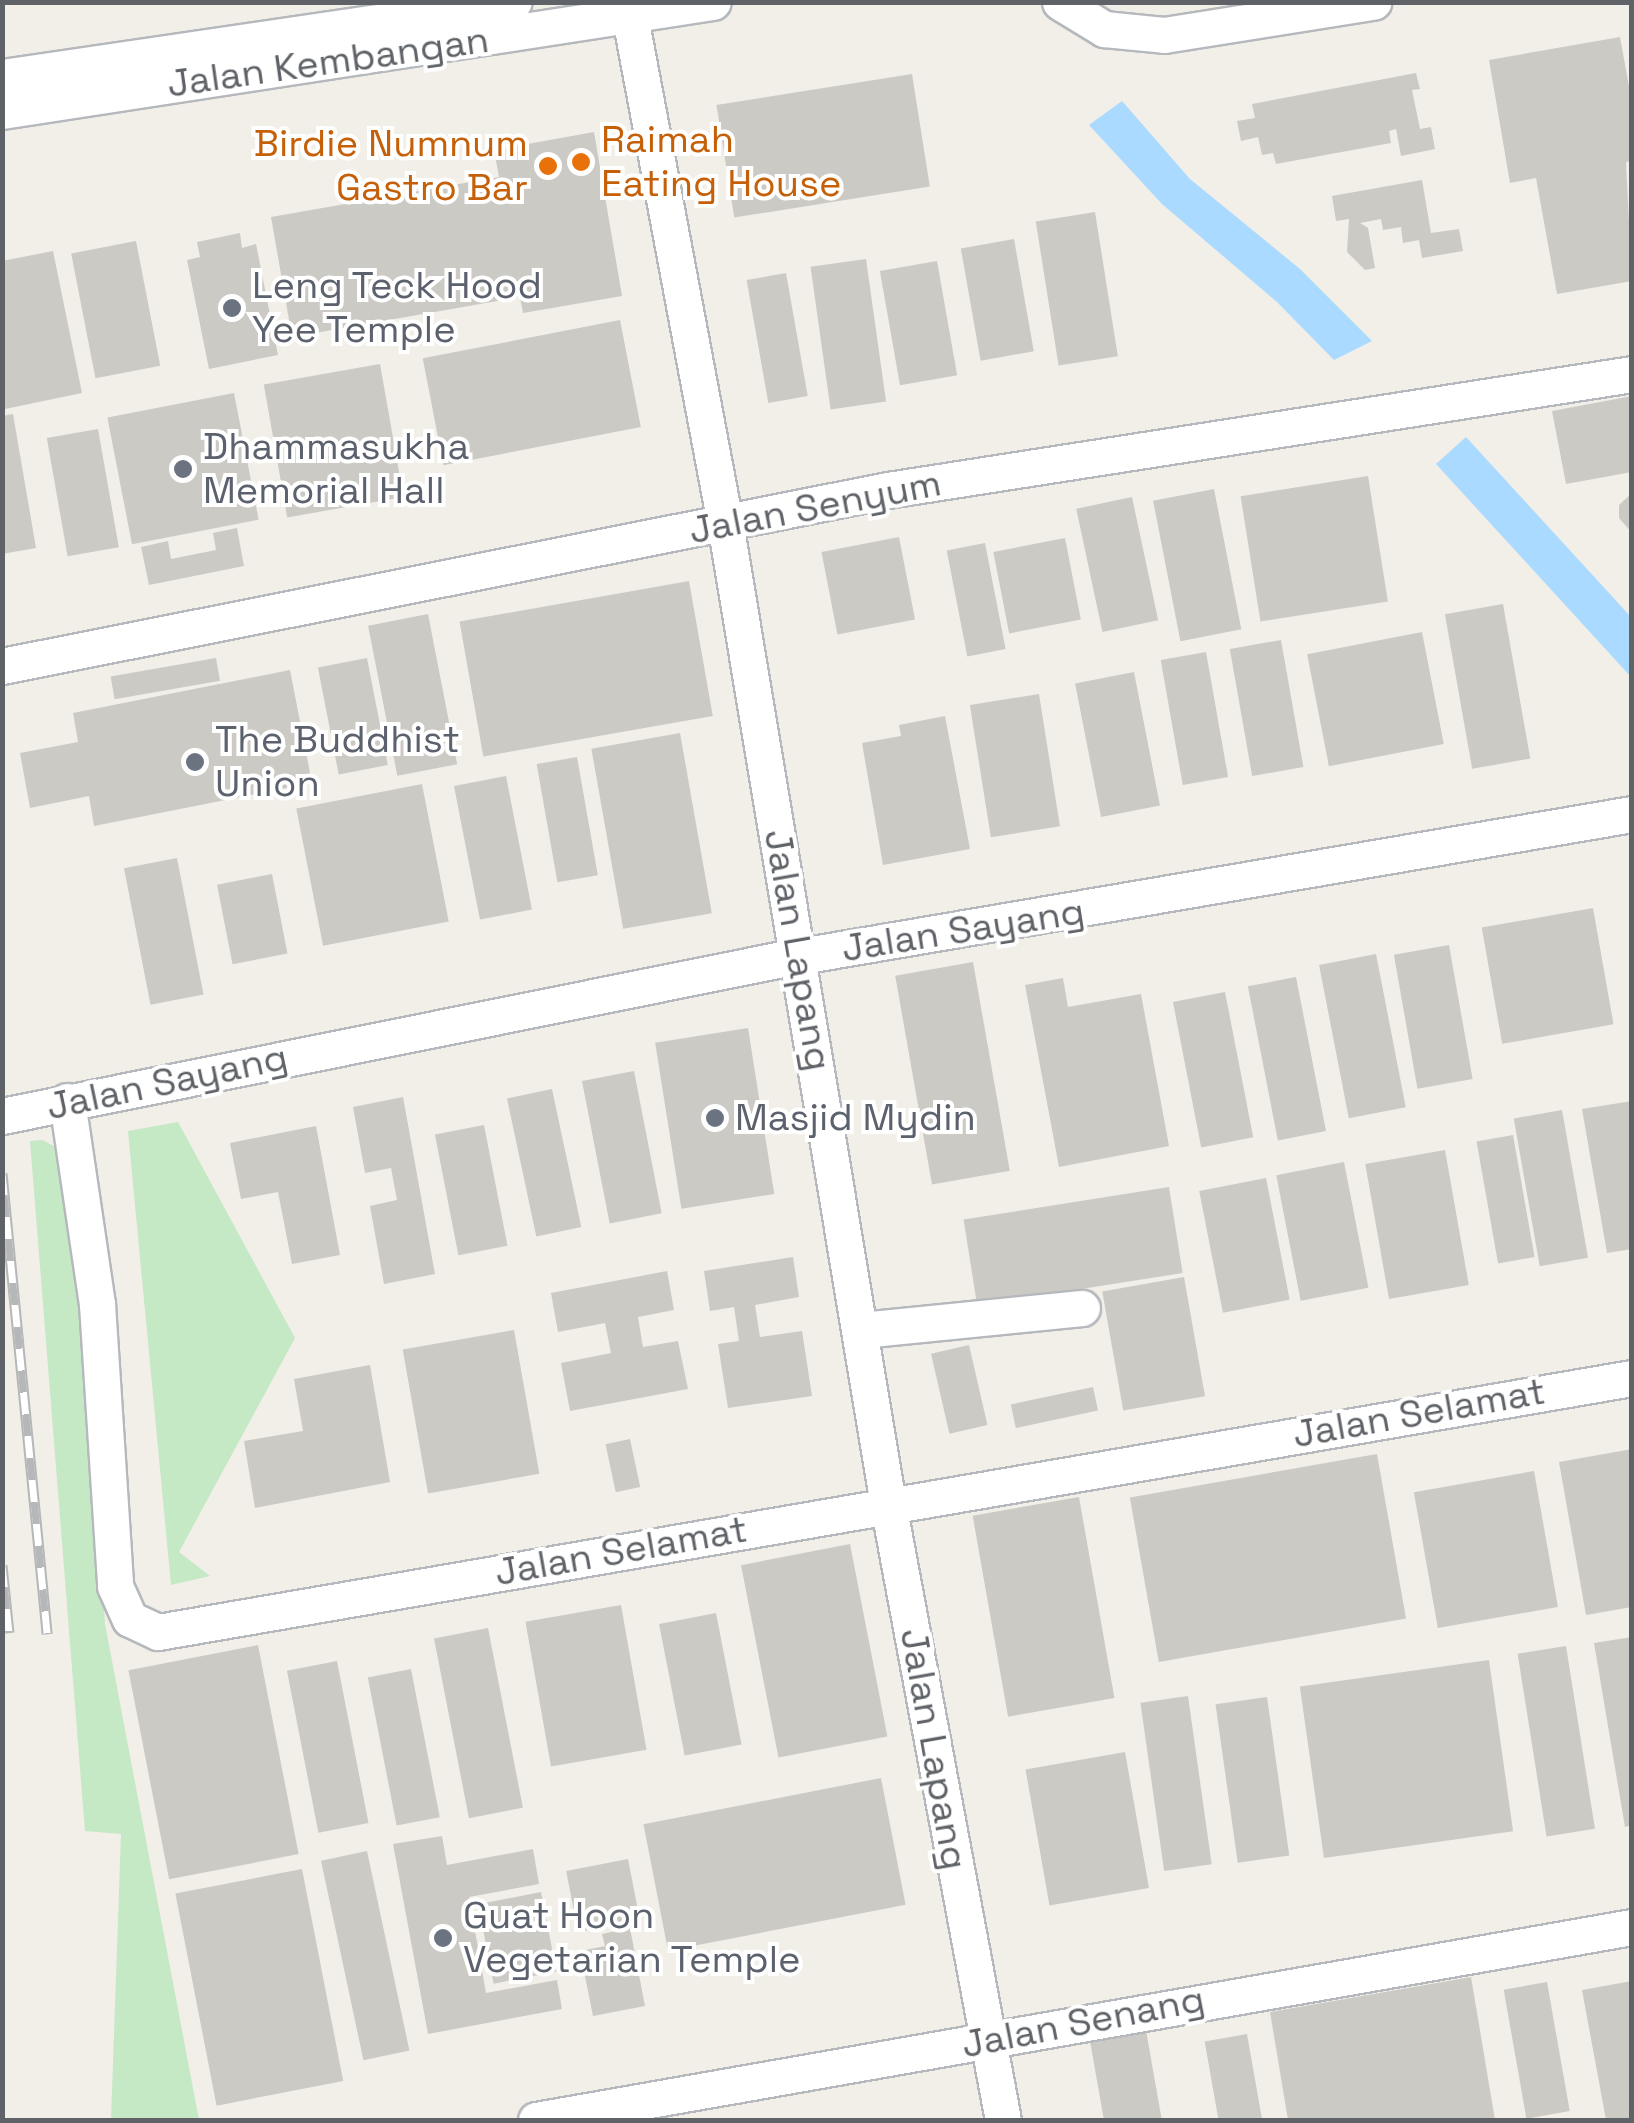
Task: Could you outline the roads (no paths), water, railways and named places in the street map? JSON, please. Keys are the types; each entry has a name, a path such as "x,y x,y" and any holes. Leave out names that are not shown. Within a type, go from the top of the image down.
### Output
{"street":[{"name":"Jalan Kembangan","path":"2,77 514,2"},
{"name":"Jalan Kembangan","path":"2,111 712,2"},
{"path":"1060,2 1104,29 1164,35 1373,2"},
{"name":"Jalan Lapang","path":"630,17 725,523 800,956 888,1504 1003,2120"},
{"name":"Jalan Senyum","path":"2,666 725,523 1144,448 1632,374"},
{"name":"Jalan Sayang","path":"2,1116 800,956 1632,814"},
{"name":"Jalan Selamat","path":"66,1101 96,1304 115,1586 130,1619 158,1632 1632,1378"},
{"path":"861,1330 1082,1308"},
{"name":"Jalan Senang","path":"536,2120 1632,1927"}],"water":[{"path":"1122,101 1190,179 1300,269 1372,341 1334,360 1277,302 1162,204 1089,125"},
{"path":"1466,437 1631,617 1631,677 1436,464"}],"railway":[{"path":"2,1173 47,1634"},
{"path":"2,1565 9,1633"}],"place":[{"name":"Raimah Eating House","path":"581,162"},
{"name":"Birdie Numnum Gastro Bar","path":"548,166"},
{"name":"Leng Teck Hood Yee Temple","path":"232,308"},
{"name":"Dhammasukha Memorial Hall","path":"183,469"},
{"name":"The Buddhist Union","path":"195,762"},
{"name":"Masjid Mydin","path":"715,1118"},
{"name":"Guat Hoon Vegetarian Temple","path":"443,1938"}]}
